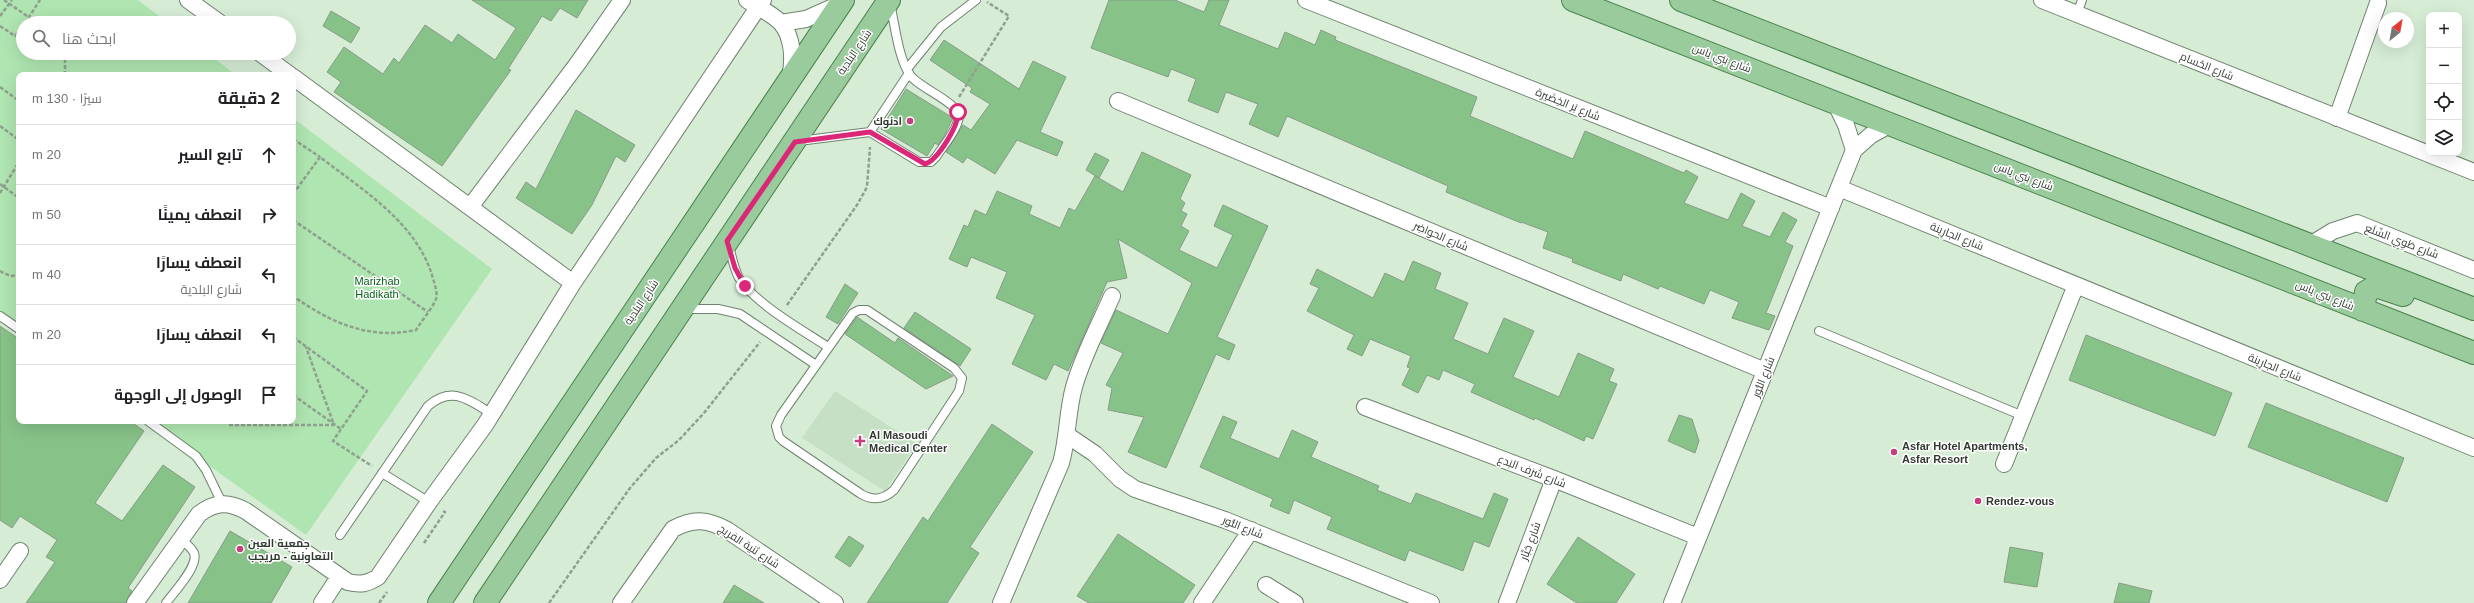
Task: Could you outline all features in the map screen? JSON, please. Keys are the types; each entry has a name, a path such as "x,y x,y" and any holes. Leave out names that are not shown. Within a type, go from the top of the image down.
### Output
{"main road":[{"name":"شارع البلدية","path":"485,603 889,0"},
{"name":"شارع بني ياس","path":"1573,0 2474,353"},
{"path":"1681,0 2470,308"},
{"name":"شارع البلدية","path":"439,603 842,2"},
{"path":"2362,310 2366,292 2376,286 2440,309 2470,308"}],"street":[{"path":"188,0 210,16"},
{"path":"470,207 578,63 622,0"},
{"name":"شارع بَر الخِضَيرة","path":"1306,0 1830,208"},
{"name":"شارع الحُسام","path":"2042,0 2079,7 2337,118 2474,172"},
{"path":"781,23 806,19 842,2"},
{"path":"135,603 199,514 209,507 222,503 235,505 246,511 338,577 360,585 370,582 378,577 492,414 573,283 756,3 781,23 791,44 793,56 790,79"},
{"path":"2337,118 2378,3"},
{"path":"270,60 286,72"},
{"path":"296,79 573,283"},
{"name":"شارع الحواضِر","path":"1118,101 1765,370"},
{"path":"1835,102 1846,125 1854,150"},
{"name":"شارع النُّور","path":"1672,603 1854,150 1871,135 1891,124"},
{"name":"شارع الجارِينة","path":"1839,188 2474,448"},
{"name":"شارع طَوِي السِّلَع","path":"2310,245 2332,231 2357,223 2474,270"},
{"path":"2004,464 2076,285"},
{"path":"1001,603 1061,463 1067,435 1073,389 1079,371 1112,296"},
{"name":"شارع شَرَف البَدع","path":"1365,407 1554,479 1698,537"},
{"name":"شارع النُّور","path":"1067,435 1095,454 1120,478 1136,489 1251,530 1405,599 1431,603"},
{"name":"شارع جَبَّار","path":"1507,603 1554,479"},
{"name":"شارع ثنية الفريج","path":"621,603 673,529 686,522 700,520 714,523 727,530 835,603"},
{"path":"1202,603 1251,530"},
{"path":"0,580 20,551"},
{"path":"322,603 338,577"},
{"path":"1266,585 1295,603"}],"lane":[{"path":"795,142 870,132 919,162 925,164 932,162 959,120 958,112 954,106 917,83 908,71 889,0"},
{"path":"870,132 908,71 941,27 976,0"},
{"path":"727,241 735,268 745,286 780,315 828,347"},
{"path":"682,309 729,310 740,314 816,365"},
{"path":"859,310 867,310 954,368 962,378 959,391 894,490 888,495 874,499 867,498 779,437 776,426 777,420 828,347 853,313 859,310"},
{"path":"0,316 16,327"},
{"path":"1819,331 2023,416"},
{"path":"340,535 428,406 438,397 448,394 462,397 492,414"},
{"path":"152,424 196,456 206,470 222,503"},
{"path":"382,473 429,502"},
{"path":"166,603 194,564 194,554 192,549 181,539"}],"path":[{"path":"4,0 27,16"},
{"path":"0,16 12,0"},
{"path":"30,16 40,0"},
{"path":"954,106 1009,16 984,0"},
{"path":"0,26 15,36 16,35"},
{"path":"65,60 65,72"},
{"path":"0,88 16,99"},
{"path":"0,126 16,138"},
{"path":"780,315 857,205 867,186 870,168 870,132"},
{"path":"296,141 320,157 386,209 409,233 423,252 437,290 436,299 416,330 395,334 371,332 334,321 315,311 296,298"},
{"path":"296,190 320,157"},
{"path":"0,192 16,167"},
{"path":"0,184 16,196"},
{"path":"296,222 428,312"},
{"path":"0,271 10,276 16,275"},
{"path":"548,603 630,488 656,458 679,440 704,413 768,332"},
{"path":"296,339 367,391 333,441 382,473"},
{"path":"306,347 334,425"},
{"path":"296,397 341,429"},
{"path":"229,425 334,425"}],"shaded area":[{"name":"Al Masoudi Medical Center","path":"835,391 917,444 885,491 802,438"}],"green space":[{"path":"0,0 138,0 159,16 16,16 16,60 216,60 232,72 16,72 16,327 0,315"},
{"name":"Marizhab Hadikath","path":"296,120 492,269 306,535 151,424 296,424"}],"building":[{"path":"472,0 588,0 577,18 560,8 551,21 542,16 508,69 511,70 442,166 334,92 341,82 327,72 344,47 383,74 394,58 399,63 425,25 452,43 458,34 495,60 516,28"},
{"path":"1109,0 1175,0 1204,12 1209,0 1229,0 1219,25 1278,49 1285,32 1315,45 1321,30 1336,37 1335,40 1477,97 1470,116 1573,159 1585,131 1684,173 1686,170 1698,177 1684,203 1728,220 1741,193 1755,201 1742,226 1770,237 1783,212 1797,220 1785,242 1793,246 1766,313 1775,316 1769,330 1732,318 1739,302 1710,290 1704,304 1660,286 1658,289 1623,274 1621,281 1572,262 1573,259 1543,248 1548,232 1521,223 1446,192 1448,186 1287,116 1278,137 1249,124 1258,104 1226,92 1218,113 1188,101 1196,79 1171,69 1168,77 1091,48"},
{"path":"331,11 360,28 351,43 323,26"},
{"path":"944,40 1019,89 1033,61 1066,77 1040,132 1063,142 1057,156 1017,140 995,174 967,157 963,163 946,152 963,125 971,130 990,104 970,92 972,88 930,60"},
{"path":"906,89 953,118 938,145 935,143 927,156 881,129"},
{"path":"576,110 635,145 625,162 616,156 592,205 572,234 516,198 526,182 536,189"},
{"path":"1142,152 1191,175 1180,199 1185,203 1181,211 1187,214 1181,226 1189,231 1179,250 1217,268 1233,235 1214,226 1223,205 1268,226 1217,337 1235,345 1229,360 1216,354 1166,468 1128,452 1144,417 1108,410 1112,388 1106,385 1123,353 1101,343 1116,310 1168,334 1192,283 1118,239 1127,278 1107,282 1068,371 1054,364 1046,380 1012,364 1035,315 996,298 1007,272 971,257 967,267 949,259 964,225 968,227 975,210 986,215 997,191 1032,206 1029,214 1060,228 1069,208 1075,211 1095,176 1123,192"},
{"path":"1095,153 1109,160 1099,178 1086,170"},
{"path":"1413,261 1441,273 1435,289 1468,303 1453,339 1488,354 1504,318 1534,331 1513,377 1559,397 1578,353 1614,369 1609,381 1617,384 1593,439 1586,436 1584,441 1535,418 1534,420 1471,392 1475,384 1443,370 1439,380 1427,375 1418,393 1402,385 1410,368 1407,367 1411,356 1370,339 1362,356 1347,349 1354,335 1307,311 1319,288 1310,284 1317,269 1373,298 1385,273 1404,282"},
{"path":"845,284 858,293 838,324 826,317"},
{"path":"915,312 971,349 960,366 904,328"},
{"path":"857,317 895,343 898,338 953,376 926,389 845,334"},
{"path":"0,326 16,337 16,424 134,424 144,431 95,503 122,521 163,465 195,487 128,588 132,591 125,603 26,603 55,562 46,557 57,540 20,516 12,528 0,520"},
{"path":"2086,335 2232,393 2215,436 2069,380"},
{"path":"2266,403 2404,458 2387,502 2248,447"},
{"path":"1679,415 1692,419 1699,441 1695,453 1668,441"},
{"path":"1223,416 1237,422 1230,438 1279,459 1292,430 1318,442 1311,457 1379,486 1377,490 1411,504 1416,493 1483,519 1494,493 1508,499 1489,547 1474,541 1463,571 1409,550 1405,561 1327,529 1332,517 1294,500 1289,514 1270,506 1273,499 1200,467"},
{"path":"992,424 1033,452 970,547 979,553 947,603 867,603 923,517 928,521"},
{"name":"جمعية العبن التعاونبة - مريجب","path":"230,531 292,567 271,603 188,603"},
{"path":"1118,534 1195,585 1183,603 1089,603 1077,596"},
{"path":"849,536 864,546 850,567 835,557"},
{"path":"1578,537 1635,574 1616,603 1577,603 1547,584"},
{"path":"2010,547 2043,553 2037,587 2004,582"},
{"path":"2119,583 2152,591 2149,603 2114,603"},
{"path":"734,585 764,603 723,603"}],"place":[{"name":"ادنوك","path":"910,121"},
{"name":"Al Masoudi Medical Center","path":"860,441"},
{"name":"Asfar Hotel Apartments, Asfar Resort","path":"1894,452"},
{"name":"Rendez-vous","path":"1978,501"},
{"name":"جمعية العبن التعاونبة - مريجب","path":"240,549"}],"route":[{"path":"745,286 739,278 735,268 727,241 795,142 870,132 876,134 919,162 925,164 932,162 936,157 959,120 958,112"}]}
